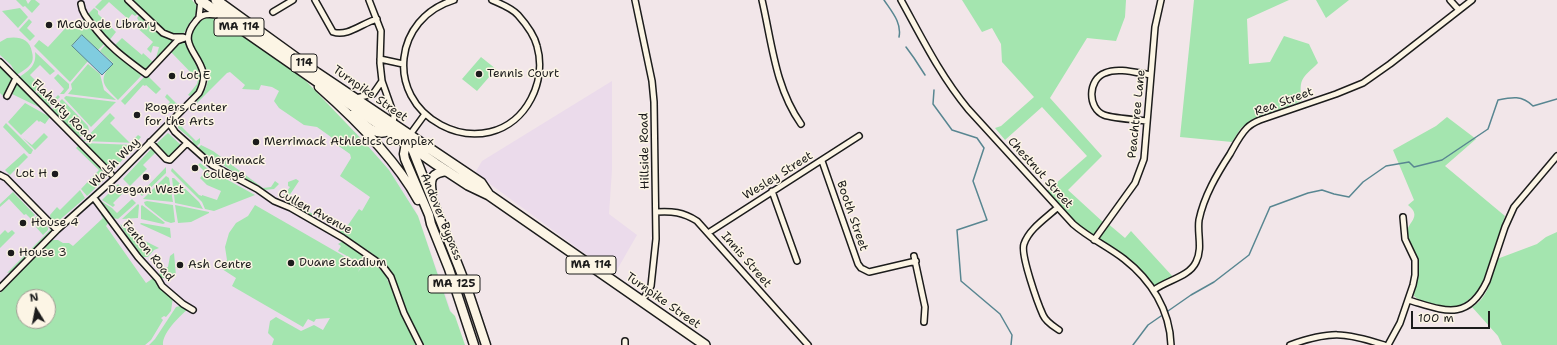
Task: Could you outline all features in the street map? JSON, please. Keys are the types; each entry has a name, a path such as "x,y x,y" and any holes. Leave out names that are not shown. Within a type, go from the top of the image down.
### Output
{"highway":[{"name":"Turnpike Street","path":"200,0 311,77 390,127"},
{"name":"Turnpike Street","path":"216,0 356,98 447,172 468,185 489,195 705,345"},
{"name":"Turnpike Street","path":"409,142 481,183 489,195"}],"main road":[{"name":"MA 125","path":"311,77 318,86 334,100 379,146 397,167 431,224"},
{"path":"334,100 342,104 376,132 382,133 390,127"},
{"name":"Andover Bypass","path":"409,142 405,159 429,215 431,224 449,269 474,345"},
{"name":"Andover Bypass","path":"409,142 467,288 486,345"},
{"path":"435,207 431,180 437,173 447,172"}],"street":[{"path":"128,0 164,33 172,37 188,38"},
{"path":"199,17 200,0"},
{"path":"273,12 293,0"},
{"path":"315,0 333,32 338,34 377,19"},
{"path":"368,0 381,31 380,59 382,81 394,114 390,127"},
{"path":"454,0 443,3 415,27 405,49 403,64 407,89 414,102 432,120 454,131 466,134 492,132 515,121 525,110 532,98 538,78 539,60 537,46 532,34 517,13 492,0"},
{"name":"Hillside Road","path":"635,0 653,89 656,212 656,239 651,286 642,301"},
{"path":"762,0 778,76 792,112 801,124"},
{"name":"Chestnut Street","path":"901,0 934,62 954,92 1073,224 1094,240 1124,259 1154,290 1168,322 1171,345"},
{"name":"Peachtree Lane","path":"1094,240 1135,183 1144,159 1155,27 1161,0"},
{"path":"1450,0 1459,10"},
{"name":"Rea Street","path":"1154,290 1162,284 1175,279 1188,271 1196,262 1200,244 1200,219 1208,192 1246,129 1260,120 1336,94 1363,83 1390,64 1472,0"},
{"path":"81,4 86,16 106,42 146,74 177,41 188,38"},
{"path":"188,38 192,25 199,17 206,14 223,16"},
{"name":"Walsh Way","path":"0,288 57,230 94,198 195,98 203,86 203,72 189,46 188,38"},
{"path":"380,59 403,64"},
{"name":"Flaherty Road","path":"0,62 111,174"},
{"path":"1147,121 1104,115 1096,108 1092,99 1092,88 1097,77 1105,72 1114,70 1151,75"},
{"path":"7,96 16,78"},
{"path":"356,98 373,94 382,81"},
{"path":"409,142 425,114"},
{"name":"Cullen Avenue","path":"169,123 187,143 212,165 257,189 274,201 291,208 343,238 382,265 391,277 407,319 420,345"},
{"name":"Wesley Street","path":"708,233 859,136"},
{"path":"150,142 166,159 170,160 187,143"},
{"path":"1408,300 1443,311 1459,309 1473,301 1484,288 1505,226 1514,207 1557,156"},
{"name":"Booth Street","path":"822,160 858,264 861,268 869,272 915,258 925,307 924,322"},
{"path":"0,176 6,178 57,230"},
{"path":"772,191 798,261"},
{"name":"Fenton Road","path":"94,198 138,257 158,279 162,286 183,304 193,310"},
{"path":"1057,208 1035,228 1024,243 1023,249 1029,275 1043,316 1049,324 1059,330"},
{"name":"Innis Street","path":"656,212 671,211 685,214 697,221 732,262 788,321 808,345"},
{"path":"1388,345 1400,323 1413,285 1416,268 1415,260 1405,239 1403,217"},
{"path":"1290,345 1317,336 1333,334 1355,336 1384,345"}],"shaded area":[{"name":"Merrimack College","path":"0,0 186,0 249,45 317,97 375,150 396,175 405,188 418,216 463,345 0,345"},
{"path":"612,81 612,170 609,214 637,235 614,275 475,173 482,161"}],"green space":[{"path":"16,0 26,0 28,4 31,0 35,0 40,4 32,13"},
{"path":"102,0 125,0 139,13 135,16 132,14 128,19 109,2 100,11 95,7"},
{"path":"132,0 192,0 197,6 195,16 184,33 177,34 170,33 156,24"},
{"path":"962,0 1126,0 1125,17 1116,41 1087,38 1050,98 1102,156 1068,190 1104,223 1093,238 1046,192 1087,156 1042,107 1005,140 995,128 1001,126 1034,97 1002,62 1001,44 992,28 982,32"},
{"path":"1194,0 1289,0 1247,19 1249,64 1270,62 1284,36 1309,44 1318,63 1305,76 1301,83 1302,101 1253,119 1241,128 1232,142 1180,137"},
{"path":"1316,0 1349,0 1326,18"},
{"path":"20,8 28,17 18,28 2,11"},
{"path":"94,8 116,32 108,42 87,15"},
{"path":"140,14 161,33 176,40 158,58 156,58 159,47 153,46 151,53 147,49 153,42 134,25 139,21 137,18"},
{"path":"215,15 305,80 389,170 418,216 450,311 455,316 465,345 423,345 407,313 392,272 373,254 339,232 340,228 344,231 359,209 362,211 370,197 340,176 351,158 350,154 333,142 331,137 317,127 304,125 279,108 274,101 279,91 272,87 261,85 259,90 242,89 245,85 230,72 227,73 197,103 206,87 208,77 207,70 193,45 191,39 192,32 202,20"},
{"path":"85,18 105,43 98,50 82,35 72,46 88,61 70,82 34,46 39,40 48,47 71,22 77,28"},
{"path":"29,19 32,22 27,28 35,36 30,41 19,30"},
{"path":"7,38 23,39 31,48 33,56 31,64 17,75 11,65 0,55 0,42"},
{"path":"122,38 153,62 147,71 144,71 113,47"},
{"path":"180,40 184,42 195,62 200,78 200,85 197,91 190,96 188,95 197,84 198,80 170,51"},
{"path":"106,44 143,74 118,100 104,82 105,74 113,63 100,51"},
{"path":"35,52 55,71 50,75 40,65 30,75 41,86 33,94 18,78 33,65 35,61"},
{"name":"Tennis Court","path":"481,57 496,69 477,91 462,79"},
{"path":"0,64 13,78 4,97 0,93"},
{"path":"88,64 100,74 104,90 116,100 68,94 72,89 71,84"},
{"path":"58,74 69,84 69,88 64,94 60,94 64,89 54,78"},
{"path":"145,76 148,76 161,89 156,94 146,85 143,85 125,105 121,101"},
{"path":"17,81 45,110 12,94"},
{"path":"42,88 54,99 58,95 60,97 48,109 35,95"},
{"path":"167,94 177,104 167,114 163,110 170,102 165,97"},
{"path":"66,96 116,102 91,127 64,98"},
{"path":"62,99 88,126 89,130 82,136 77,137 50,111"},
{"path":"25,103 50,117 45,124 37,120 21,135 8,122"},
{"path":"110,113 115,118 110,123 130,143 83,141"},
{"path":"1447,117 1476,139 1445,166 1505,216 1484,280 1478,291 1459,306 1447,308 1419,300 1414,296 1419,266 1407,233 1414,216 1412,209 1408,205 1414,200 1393,150 1436,126"},
{"path":"182,121 184,125 182,127 196,141 200,138 200,143 197,146 194,145 192,140 178,128 178,124"},
{"path":"6,123 33,150 31,154 29,154 3,127"},
{"path":"44,133 48,137 35,150 23,138 32,145"},
{"path":"168,133 182,146 171,156 168,156 155,145"},
{"path":"138,135 141,137 136,143 130,143"},
{"path":"84,143 135,145 112,172"},
{"path":"79,145 109,175 87,196 81,189 99,170 76,148"},
{"path":"201,145 213,151 263,188 271,187 275,181 279,184 274,189 264,190 203,153 198,148"},
{"path":"152,148 156,152 143,165 147,169 130,186 123,179"},
{"path":"24,153 28,157 10,175 5,170"},
{"path":"200,163 255,195 214,211 205,209 202,202 171,171 172,168 199,195 217,200 221,191 207,185 200,178 205,172 198,165"},
{"path":"166,167 166,173 142,196 140,194"},
{"path":"166,176 169,178 173,202 143,199"},
{"path":"172,178 174,178 199,202 203,209 175,203"},
{"path":"296,179 299,181 287,199 313,214 312,216 289,204 284,195 290,187 288,186 288,182"},
{"path":"118,184 125,191 113,203 115,205 113,207 102,200"},
{"path":"80,190 85,198 55,224 51,220 50,215 57,207 60,210"},
{"path":"13,192 35,215 31,219 26,214 24,215 9,199 0,207 0,204"},
{"path":"132,199 136,203 118,219 113,218 101,201 117,213"},
{"path":"147,201 173,205 175,222 171,223 165,221 145,205 144,202"},
{"path":"138,204 138,218 122,219"},
{"path":"142,205 165,223 163,224 141,219"},
{"path":"175,205 209,213 191,222 178,223"},
{"name":"Duane Stadium","path":"255,205 361,266 358,272 363,265 338,251 341,246 338,244 343,241 384,272 416,345 272,345 274,339 268,333 270,321 276,317 301,331 314,325 323,330 330,318 316,319 314,322 308,319 303,327 232,286 236,278 222,269 227,260 225,247 229,233 236,223 248,216"},
{"path":"102,213 109,222 106,226 146,283 155,277 162,290 173,297 171,311 166,317 164,316 161,318 163,320 151,340 145,345 0,345 0,293 52,240 69,243 73,246 103,218 101,215"},
{"path":"37,216 48,228 43,235 32,220"},
{"path":"1106,222 1125,238 1131,231 1175,279 1154,290 1133,267 1094,240"},
{"path":"120,224 137,237 159,248 154,250 148,257 143,257 128,238"},
{"path":"140,224 170,228 171,238"},
{"path":"51,229 51,233 48,236 11,272 7,273"},
{"path":"5,230 8,233 12,230 15,233 0,248 0,235"},
{"path":"1557,232 1557,345 1502,345 1498,336 1472,307 1478,303 1486,292 1497,259 1537,244 1546,237"},
{"path":"174,253 176,276 160,278 159,271 168,267 170,256"},
{"path":"180,306 188,309 168,330 163,340 163,345 149,345 155,339 176,307"}],"water":[{"path":"82,35 113,64 102,75 72,46"}],"waterway":[{"path":"884,0 898,22 900,32 899,37"},
{"path":"906,47 925,75"},
{"path":"934,90 933,104 952,130 977,138 984,148 973,181 987,220 957,230 961,281 1000,314 1012,335 1011,345"},
{"path":"1168,311 1191,295 1214,282 1249,255 1270,207 1308,193 1322,190 1349,197 1363,182 1386,166 1409,162 1414,167 1442,160 1488,129 1498,100 1521,98 1533,106 1557,99"},
{"path":"1133,345 1148,325 1161,316"}],"place":[{"name":"McQuade Library","path":"49,25"},
{"name":"Tennis Court","path":"479,74"},
{"name":"Lot E","path":"172,76"},
{"name":"Rogers Center for the Arts","path":"137,115"},
{"name":"Merrimack Athletics Complex","path":"256,142"},
{"name":"Merrimack College","path":"195,168"},
{"name":"Lot H","path":"55,174"},
{"name":"Deegan West","path":"146,177"},
{"name":"House 4","path":"23,223"},
{"name":"House 3","path":"11,253"},
{"name":"Duane Stadium","path":"291,263"},
{"name":"Ash Centre","path":"180,265"}]}
